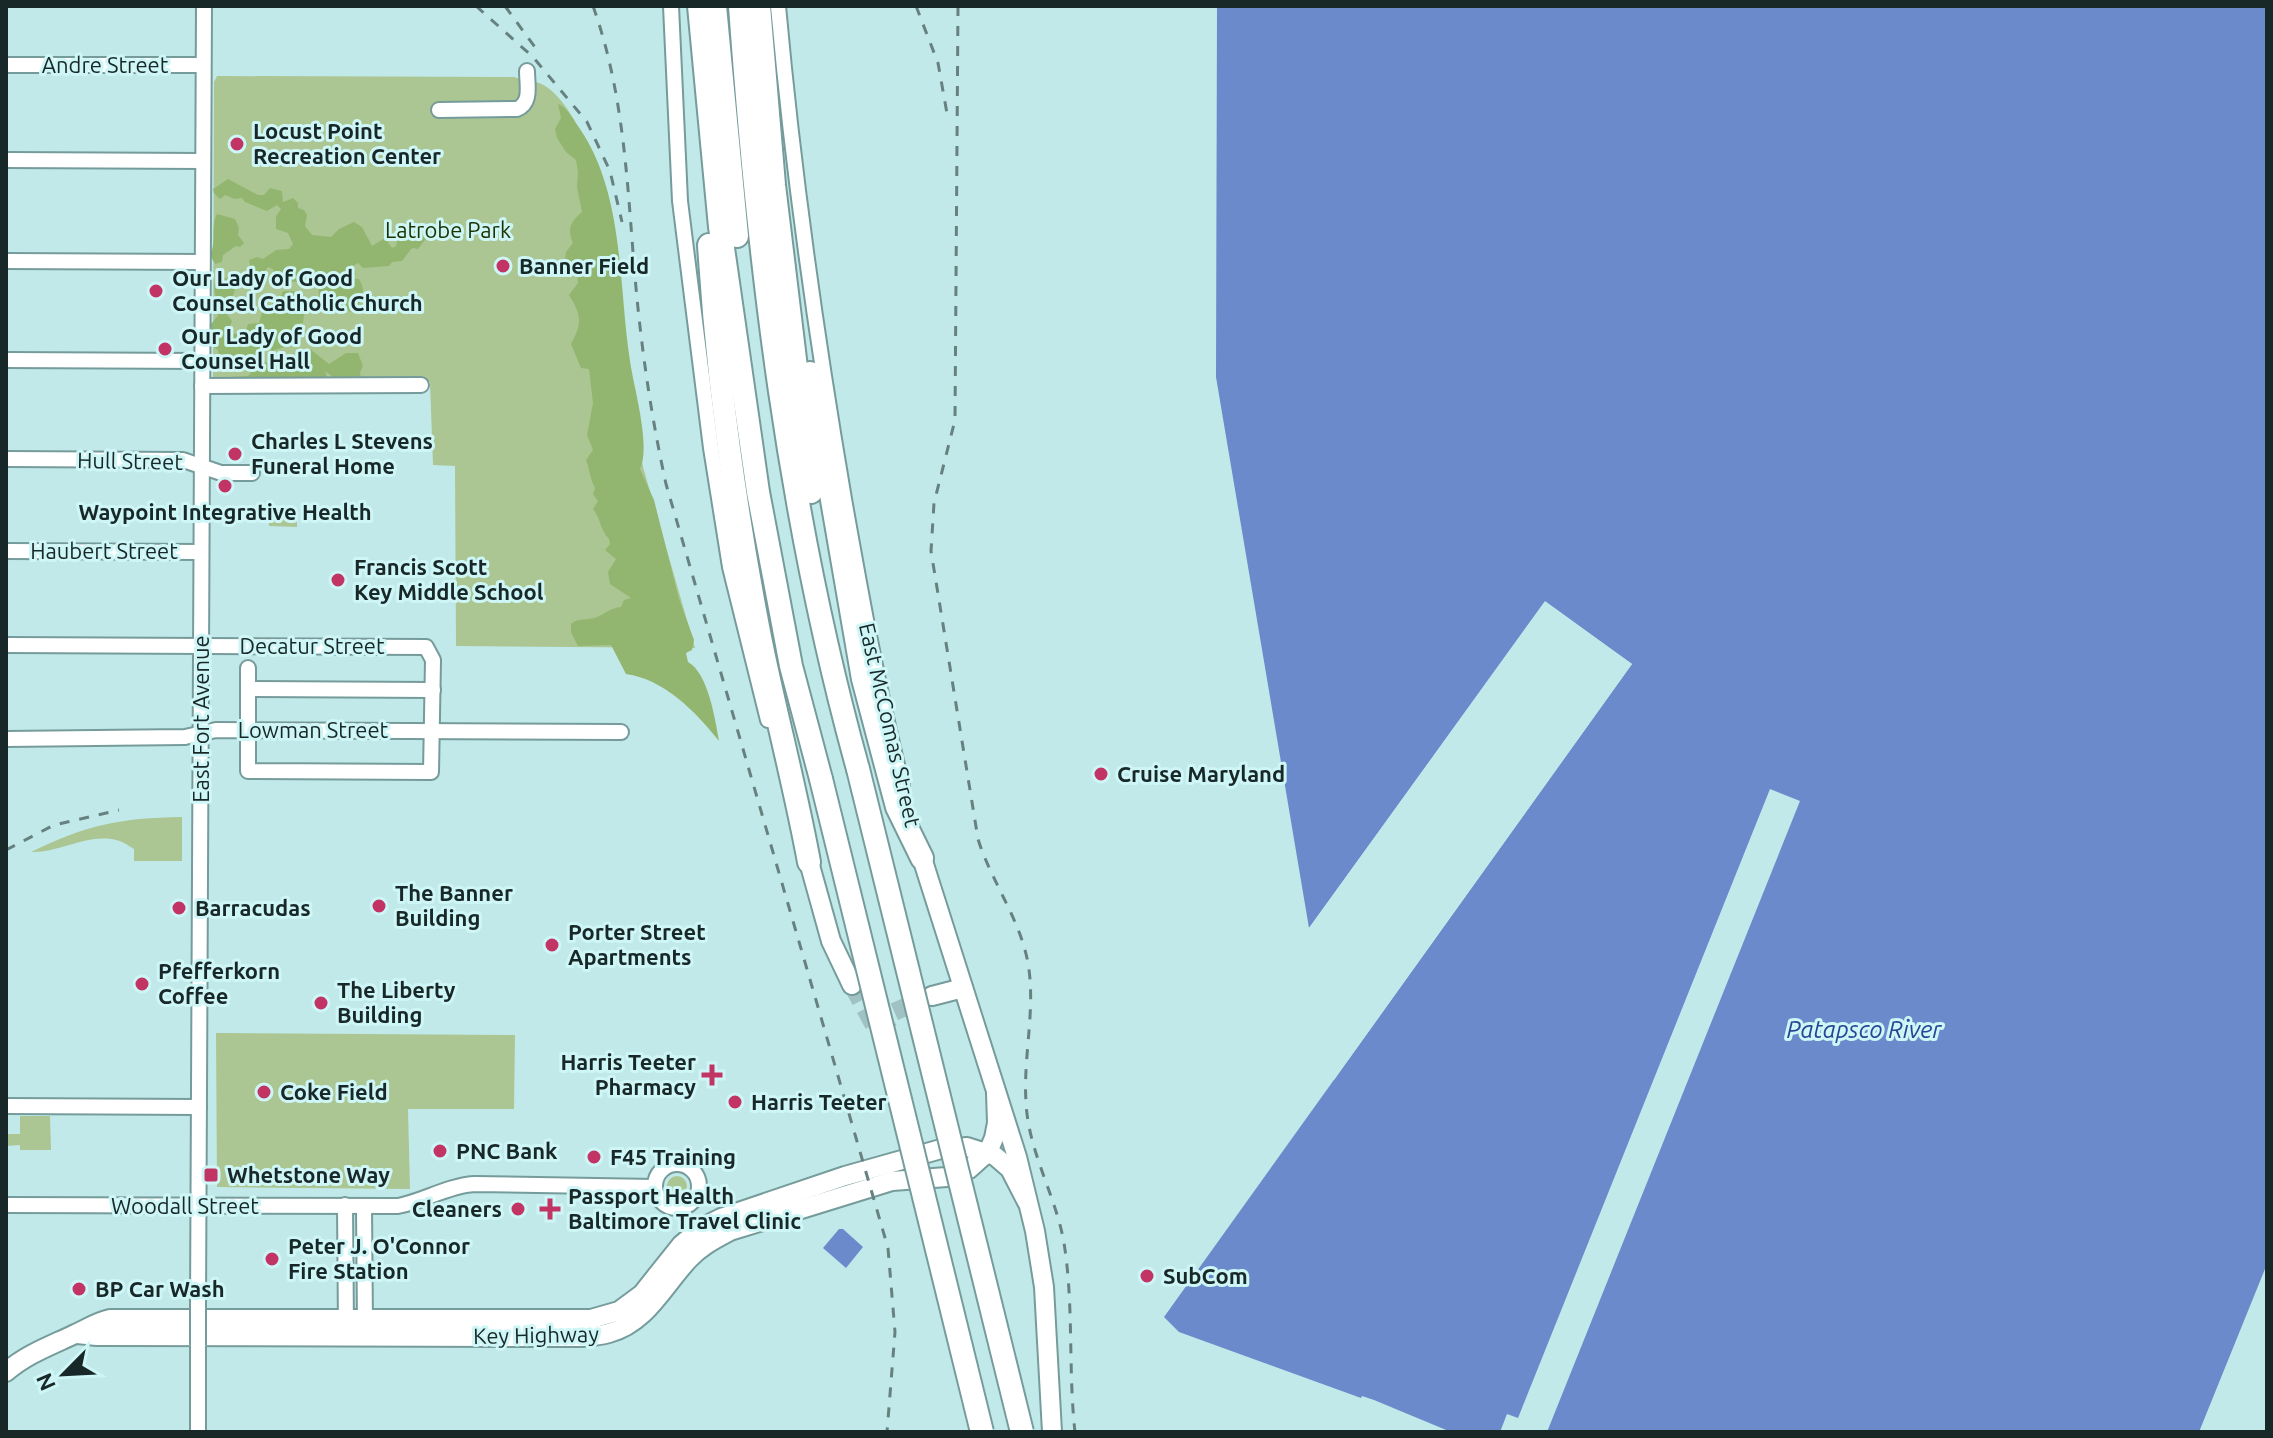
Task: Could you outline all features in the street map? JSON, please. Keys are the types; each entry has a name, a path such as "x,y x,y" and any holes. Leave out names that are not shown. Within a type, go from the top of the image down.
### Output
{"highway":[{"path":"699,6 707,112 737,354 758,492 791,666 982,1432"},
{"path":"715,6 726,141 751,352 821,779"},
{"path":"740,6 758,212 787,433 834,683 1022,1432"},
{"path":"759,6 780,244 804,442 858,769"},
{"path":"767,107 783,188 798,306 855,640 897,807 922,858"},
{"path":"707,112 706,183 711,275 734,476 759,635 809,862"}],"main road":[{"name":"East McComas Street","path":"922,858 1017,1157 1039,1248 1052,1432"},
{"path":"809,862 831,941 852,985"},
{"path":"932,996 963,988"},
{"path":"996,1093 997,1123 988,1152 1010,1169 1027,1202"},
{"name":"Key Highway","path":"6,1372 37,1350 77,1334 97,1336 605,1317 632,1303 681,1245 701,1228 721,1218 845,1176 941,1149 959,1147 988,1152"},
{"name":"Key Highway","path":"356,1327 569,1337 610,1333 634,1322 699,1250 730,1231 892,1181 955,1175 969,1169 988,1152"}],"street":[{"name":"East Fort Avenue","path":"198,1432 204,6"},
{"path":"671,6 680,201 719,501 748,644 809,862"},
{"name":"East McComas Street","path":"778,6 794,162 820,361 879,688 922,858"},
{"name":"Andre Street","path":"6,65 203,65"},
{"path":"439,110 517,109 527,101 527,71"},
{"path":"6,160 203,161"},
{"path":"6,261 202,262"},
{"path":"6,360 202,361"},
{"path":"202,386 421,385"},
{"name":"Hull Street","path":"6,459 183,460 221,473 252,473"},
{"name":"Haubert Street","path":"6,551 201,552"},
{"name":"Decatur Street","path":"6,645 426,647 433,660 433,690"},
{"path":"248,668 248,689 249,730 248,771 431,772 433,690 248,689"},
{"name":"Lowman Street","path":"6,739 185,737 216,730 621,732"},
{"path":"6,1106 199,1107"},
{"path":"356,1327 364,1206 409,1204 454,1187 474,1184 655,1187"},
{"name":"Woodall Street","path":"6,1205 364,1206"},
{"path":"345,1205 356,1327"}],"green space":[{"name":"Latrobe Park","path":"217,76 514,77 539,83 564,104 592,155 643,467 695,648 456,646 455,466 433,465 430,382 213,381 214,82"},
{"path":"558,104 569,113 593,152 612,209 630,361 643,432 640,469 654,500 679,599 694,640 692,650 686,653 688,662 706,686 719,741 678,698 653,682 626,674 611,645 578,646 571,632 574,622 621,607 624,600 631,598 610,584 608,572 616,559 605,550 610,544 609,539 593,509 598,501 593,494 595,488 586,460 593,450 587,435 593,403 589,369 581,368 571,344 579,320 569,295 578,283 577,273 565,262 566,252 573,243 571,226 582,212 576,160 566,152 555,129 561,118"},
{"path":"228,179 258,195 264,195 270,188 282,191 283,202 293,198 298,208 307,215 305,226 312,235 331,237 354,222 362,227 372,246 385,238 392,248 396,246 398,236 413,229 425,231 428,236 418,249 412,248 402,261 392,262 389,266 363,268 358,263 353,266 356,274 352,278 359,279 363,293 350,312 324,302 318,286 307,289 298,282 286,281 280,273 274,273 268,267 261,276 251,270 249,260 257,257 263,259 276,250 289,249 293,244 288,233 276,229 276,216 281,209 277,205 267,211 242,198 225,195 220,199 213,189"},
{"path":"217,214 235,219 238,235 244,243 223,255 222,262 215,264 210,255"},
{"path":"231,279 236,286 233,310 226,313 232,321 228,331 235,334 246,330 248,324 259,323 262,313 272,307 272,303 278,302 283,291 293,291 306,298 309,311 304,315 303,323 294,324 294,340 288,346 272,351 264,341 262,359 268,364 275,361 285,367 287,362 295,363 297,357 310,349 329,364 346,353 358,353 363,366 361,380 339,382 325,371 328,380 228,380 251,373 245,370 243,363 234,360 220,363 218,350 210,344 213,334 210,325 218,316 214,285 216,280"},
{"path":"269,510 297,510 297,527 269,526"},
{"path":"182,817 182,861 134,861 134,849 121,841 105,839 31,852 69,835 104,825"},
{"path":"216,1033 515,1035 514,1109 408,1109 410,1189 217,1187"},
{"path":"20,1116 50,1116 51,1150 20,1150 20,1145 6,1146 6,1134 20,1134"},
{"path":"673,1176 681,1176 687,1186 681,1196 673,1196 667,1190 667,1182"}],"water":[{"name":"Patapsco River","path":"1217,6 2267,6 2267,1264 2199,1432 1451,1432 1374,1400 1179,1332 1164,1317 1632,664 1545,602 1309,928 1216,377"},
{"path":"839,1229 863,1247 846,1268 823,1248"}],"pier":[{"path":"1545,601 1632,664 1334,1080 1333,1075 1626,665 1546,607 1310,932 1309,928"},
{"path":"1770,789 1800,801 1547,1432 1500,1432 1507,1414 1518,1418"}],"tunnel":[{"path":"852,985 876,1029"},
{"path":"879,1034 894,1012 926,998"}],"railway":[{"path":"476,6 533,57 587,122 610,171 622,222"},
{"path":"505,6 537,50"},
{"path":"593,6 617,102 643,348 666,484 888,1248 895,1332 887,1432"},
{"path":"916,6 938,63 948,119"},
{"path":"958,6 955,420 934,503 931,551 978,839 1019,931 1028,963 1031,998 1026,1102 1032,1138 1064,1243 1075,1432"},
{"path":"6,850 54,825 119,810"}],"place":[{"name":"Locust Point Recreation Center","path":"237,144"},
{"name":"Banner Field","path":"503,266"},
{"name":"Our Lady of Good Counsel Catholic Church","path":"156,291"},
{"name":"Our Lady of Good Counsel Hall","path":"165,349"},
{"name":"Charles L Stevens Funeral Home","path":"235,454"},
{"name":"Waypoint Integrative Health","path":"225,486"},
{"name":"Francis Scott Key Middle School","path":"338,580"},
{"name":"Cruise Maryland","path":"1101,774"},
{"name":"The Banner Building","path":"379,906"},
{"name":"Barracudas","path":"179,908"},
{"name":"Porter Street Apartments","path":"552,945"},
{"name":"Pfefferkorn Coffee","path":"142,984"},
{"name":"The Liberty Building","path":"321,1003"},
{"name":"Harris Teeter Pharmacy","path":"712,1075"},
{"name":"Coke Field","path":"264,1092"},
{"name":"Harris Teeter","path":"735,1102"},
{"name":"PNC Bank","path":"440,1151"},
{"name":"F45 Training","path":"594,1157"},
{"name":"Whetstone Way","path":"211,1175"},
{"name":"Cleaners","path":"518,1209"},
{"name":"Passport Health Baltimore Travel Clinic","path":"550,1209"},
{"name":"Peter J. O'Connor Fire Station","path":"272,1259"},
{"name":"SubCom","path":"1147,1276"},
{"name":"BP Car Wash","path":"79,1289"}]}
